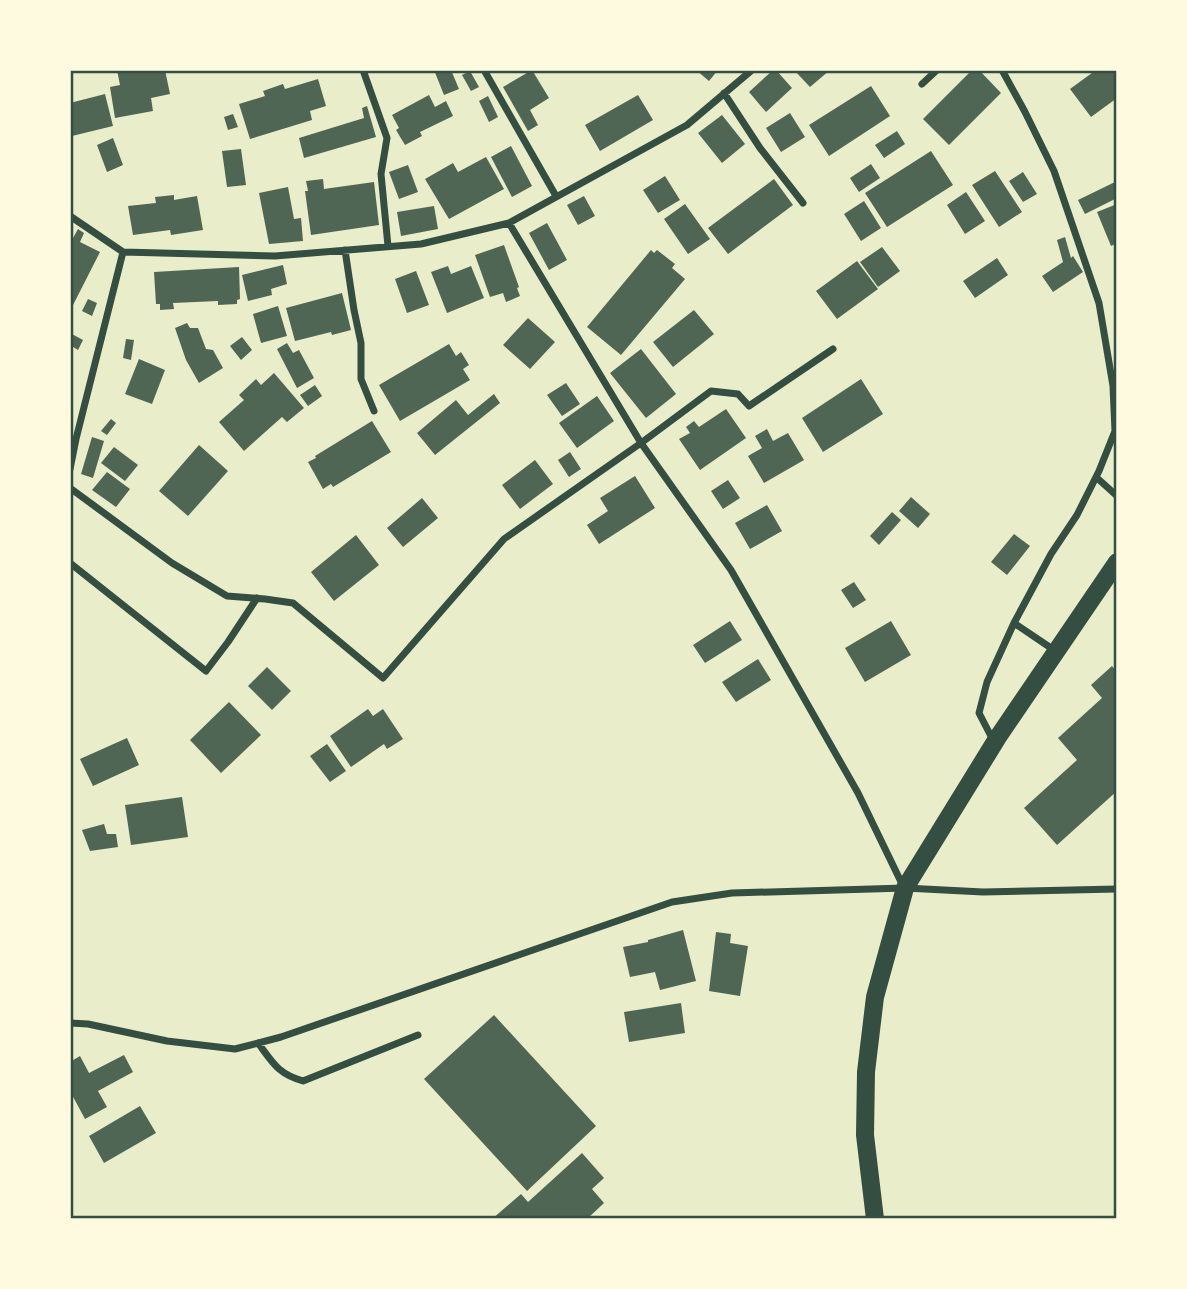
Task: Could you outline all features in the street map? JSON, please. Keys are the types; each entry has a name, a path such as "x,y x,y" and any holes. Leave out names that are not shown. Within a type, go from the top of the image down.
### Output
{"main road":[{"path":"875,1219 865,1135 866,1072 875,997 905,888 994,743 1117,562"}],"street":[{"path":"363,70 387,138 381,174 388,246"},
{"path":"484,70 556,196"},
{"path":"70,216 123,252 275,256 421,244 509,223 687,125 752,70"},
{"path":"922,84 937,70"},
{"path":"994,743 979,713 987,682 1014,623 1096,477 1115,431 1112,386 1099,303 1054,171 1002,70"},
{"path":"724,93 760,148 803,202"},
{"path":"509,223 642,443 732,570 858,793 905,888"},
{"path":"345,250 361,343 361,379 374,411"},
{"path":"70,469 123,252"},
{"path":"70,488 172,563 228,596 293,603 383,678 504,539 642,443 711,391 738,394 749,406 833,349"},
{"path":"1096,477 1117,496"},
{"path":"70,563 206,671 257,598"},
{"path":"1014,623 1056,651"},
{"path":"70,1023 88,1024 167,1041 235,1049 281,1037 672,902 732,893 905,888 983,892 1117,889"},
{"path":"258,1043 277,1069 288,1077 303,1081 418,1035"}],"building":[{"path":"117,70 165,70 170,94 151,98 153,111 115,118 110,87 120,85"},
{"path":"434,70 451,70 459,89 444,95"},
{"path":"532,70 549,98 530,110 538,125 528,131 503,87"},
{"path":"696,70 718,70 709,81"},
{"path":"773,70 792,88 766,112 749,92"},
{"path":"794,70 830,70 810,87"},
{"path":"972,70 979,70 1001,93 949,145 923,119"},
{"path":"1096,70 1117,70 1117,98 1091,117 1070,89"},
{"path":"470,71 479,87 471,91 462,75"},
{"path":"318,79 326,106 310,111 312,120 250,139 239,104 265,96 263,91 283,84 285,89"},
{"path":"871,86 890,116 829,156 809,125"},
{"path":"105,94 113,126 72,136 70,103"},
{"path":"429,95 435,107 446,101 453,116 420,132 422,136 405,145 396,130 399,128 392,115"},
{"path":"638,95 653,120 600,151 585,125"},
{"path":"488,96 498,117 489,122 479,101"},
{"path":"367,106 376,137 304,158 299,138 364,118 362,108"},
{"path":"790,113 805,137 781,152 766,128"},
{"path":"233,114 238,127 228,130 224,117"},
{"path":"722,115 745,144 722,163 698,133"},
{"path":"897,131 905,144 884,158 875,145"},
{"path":"113,138 123,165 107,172 97,145"},
{"path":"511,146 532,186 512,197 491,157"},
{"path":"241,149 246,185 227,187 222,151"},
{"path":"931,151 953,185 887,227 865,193"},
{"path":"486,157 504,189 449,219 425,179 453,163 458,172"},
{"path":"871,164 880,178 859,192 850,178"},
{"path":"408,165 418,192 399,199 389,172"},
{"path":"995,171 1022,212 999,227 972,185"},
{"path":"1023,172 1037,194 1023,202 1009,181"},
{"path":"665,176 680,200 658,213 643,190"},
{"path":"323,179 324,189 374,182 379,225 311,235 306,181"},
{"path":"774,179 793,205 728,254 708,228"},
{"path":"1115,182 1117,198 1085,214 1078,200"},
{"path":"288,187 294,219 301,218 303,241 269,244 259,193"},
{"path":"966,192 985,221 965,234 947,205"},
{"path":"174,195 174,200 197,196 203,230 171,235 170,230 133,235 128,206 156,203 155,197"},
{"path":"584,196 595,216 578,225 567,205"},
{"path":"864,201 881,228 861,241 844,214"},
{"path":"685,204 710,239 688,254 664,219"},
{"path":"1117,204 1117,243 1111,246 1097,212"},
{"path":"434,206 438,229 401,236 397,212"},
{"path":"547,223 567,260 549,270 529,233"},
{"path":"78,229 84,233 80,242 100,252 70,311 70,237 73,238"},
{"path":"1065,237 1071,258 1073,256 1083,272 1053,292 1042,276 1063,262 1057,240"},
{"path":"504,245 520,296 506,302 503,293 490,297 475,255"},
{"path":"882,247 900,271 878,287 860,262"},
{"path":"651,250 654,253 657,250 675,264 672,268 685,279 621,355 587,327"},
{"path":"997,258 1008,275 975,298 963,281"},
{"path":"857,261 878,289 837,319 816,291"},
{"path":"283,265 287,284 271,289 272,295 248,301 242,275"},
{"path":"448,266 451,274 471,266 484,298 447,313 431,272"},
{"path":"239,267 240,299 237,304 218,305 218,301 173,303 174,309 160,310 160,304 156,304 154,272"},
{"path":"416,271 429,305 407,313 395,279"},
{"path":"342,293 351,330 295,341 286,308"},
{"path":"88,299 97,303 92,316 82,311"},
{"path":"278,306 287,336 261,343 253,314"},
{"path":"694,310 714,334 673,367 653,342"},
{"path":"528,318 555,342 530,369 503,345"},
{"path":"187,323 190,328 198,328 206,349 213,350 223,368 199,383 186,360 175,328"},
{"path":"70,333 83,340 78,350 70,345"},
{"path":"242,337 252,350 241,360 230,346"},
{"path":"126,339 134,340 131,360 123,358"},
{"path":"287,343 293,353 299,350 314,378 297,388 277,349"},
{"path":"449,344 456,356 461,352 469,365 463,369 470,380 400,421 379,385"},
{"path":"641,349 676,394 646,418 610,373"},
{"path":"139,359 165,370 152,404 125,394"},
{"path":"274,373 304,408 287,422 282,417 244,451 219,422 244,400 239,395 256,379 261,385"},
{"path":"861,379 883,414 823,452 802,418"},
{"path":"566,383 580,404 562,416 547,395"},
{"path":"315,385 322,396 308,406 300,395"},
{"path":"494,394 500,403 435,455 417,433 456,400 468,415"},
{"path":"597,396 614,421 577,448 559,423"},
{"path":"726,409 746,438 700,470 679,439 690,433 686,427 694,421 699,427"},
{"path":"111,419 116,423 107,435 101,431"},
{"path":"372,421 391,452 333,487 331,484 323,489 308,462"},
{"path":"767,429 773,441 788,433 804,460 764,483 748,456 762,448 755,436"},
{"path":"92,437 104,441 93,478 81,474"},
{"path":"199,445 228,471 188,516 159,491"},
{"path":"114,447 138,465 125,481 101,463"},
{"path":"570,452 581,469 569,477 558,460"},
{"path":"535,460 553,484 520,509 502,485"},
{"path":"107,472 130,489 116,507 92,490"},
{"path":"635,476 655,508 599,544 587,525 608,511 600,498"},
{"path":"728,480 740,498 723,509 711,491"},
{"path":"911,497 930,514 918,528 899,511"},
{"path":"422,498 438,518 403,547 387,528"},
{"path":"767,505 782,531 750,549 735,523"},
{"path":"892,512 901,520 879,545 870,536"},
{"path":"1014,534 1030,546 1007,575 991,562"},
{"path":"356,535 379,565 334,601 311,572"},
{"path":"854,582 866,600 853,608 841,590"},
{"path":"730,621 742,640 705,663 693,645"},
{"path":"891,621 911,655 865,682 845,648"},
{"path":"758,659 771,680 736,702 722,682"},
{"path":"1112,666 1117,672 1117,791 1057,845 1024,808 1077,760 1058,738 1102,698 1091,685"},
{"path":"267,667 291,691 272,710 248,686"},
{"path":"229,702 261,735 221,773 190,740"},
{"path":"368,709 373,716 383,709 403,739 387,749 384,744 351,767 330,736"},
{"path":"127,738 139,765 93,786 80,759"},
{"path":"327,744 346,771 330,782 310,756"},
{"path":"182,797 188,837 131,845 125,805"},
{"path":"104,824 107,834 116,834 118,847 90,851 82,830"},
{"path":"683,930 696,981 660,990 655,972 630,977 623,947"},
{"path":"716,932 731,934 730,943 748,946 740,996 709,991"},
{"path":"681,1003 685,1033 629,1042 624,1012"},
{"path":"494,1015 596,1126 527,1191 424,1079"},
{"path":"124,1055 133,1072 98,1091 107,1107 85,1119 70,1091 70,1062 80,1056 89,1073"},
{"path":"140,1106 156,1133 104,1163 89,1136"},
{"path":"582,1153 604,1178 592,1189 604,1203 587,1219 492,1219 521,1194 528,1202"}]}
